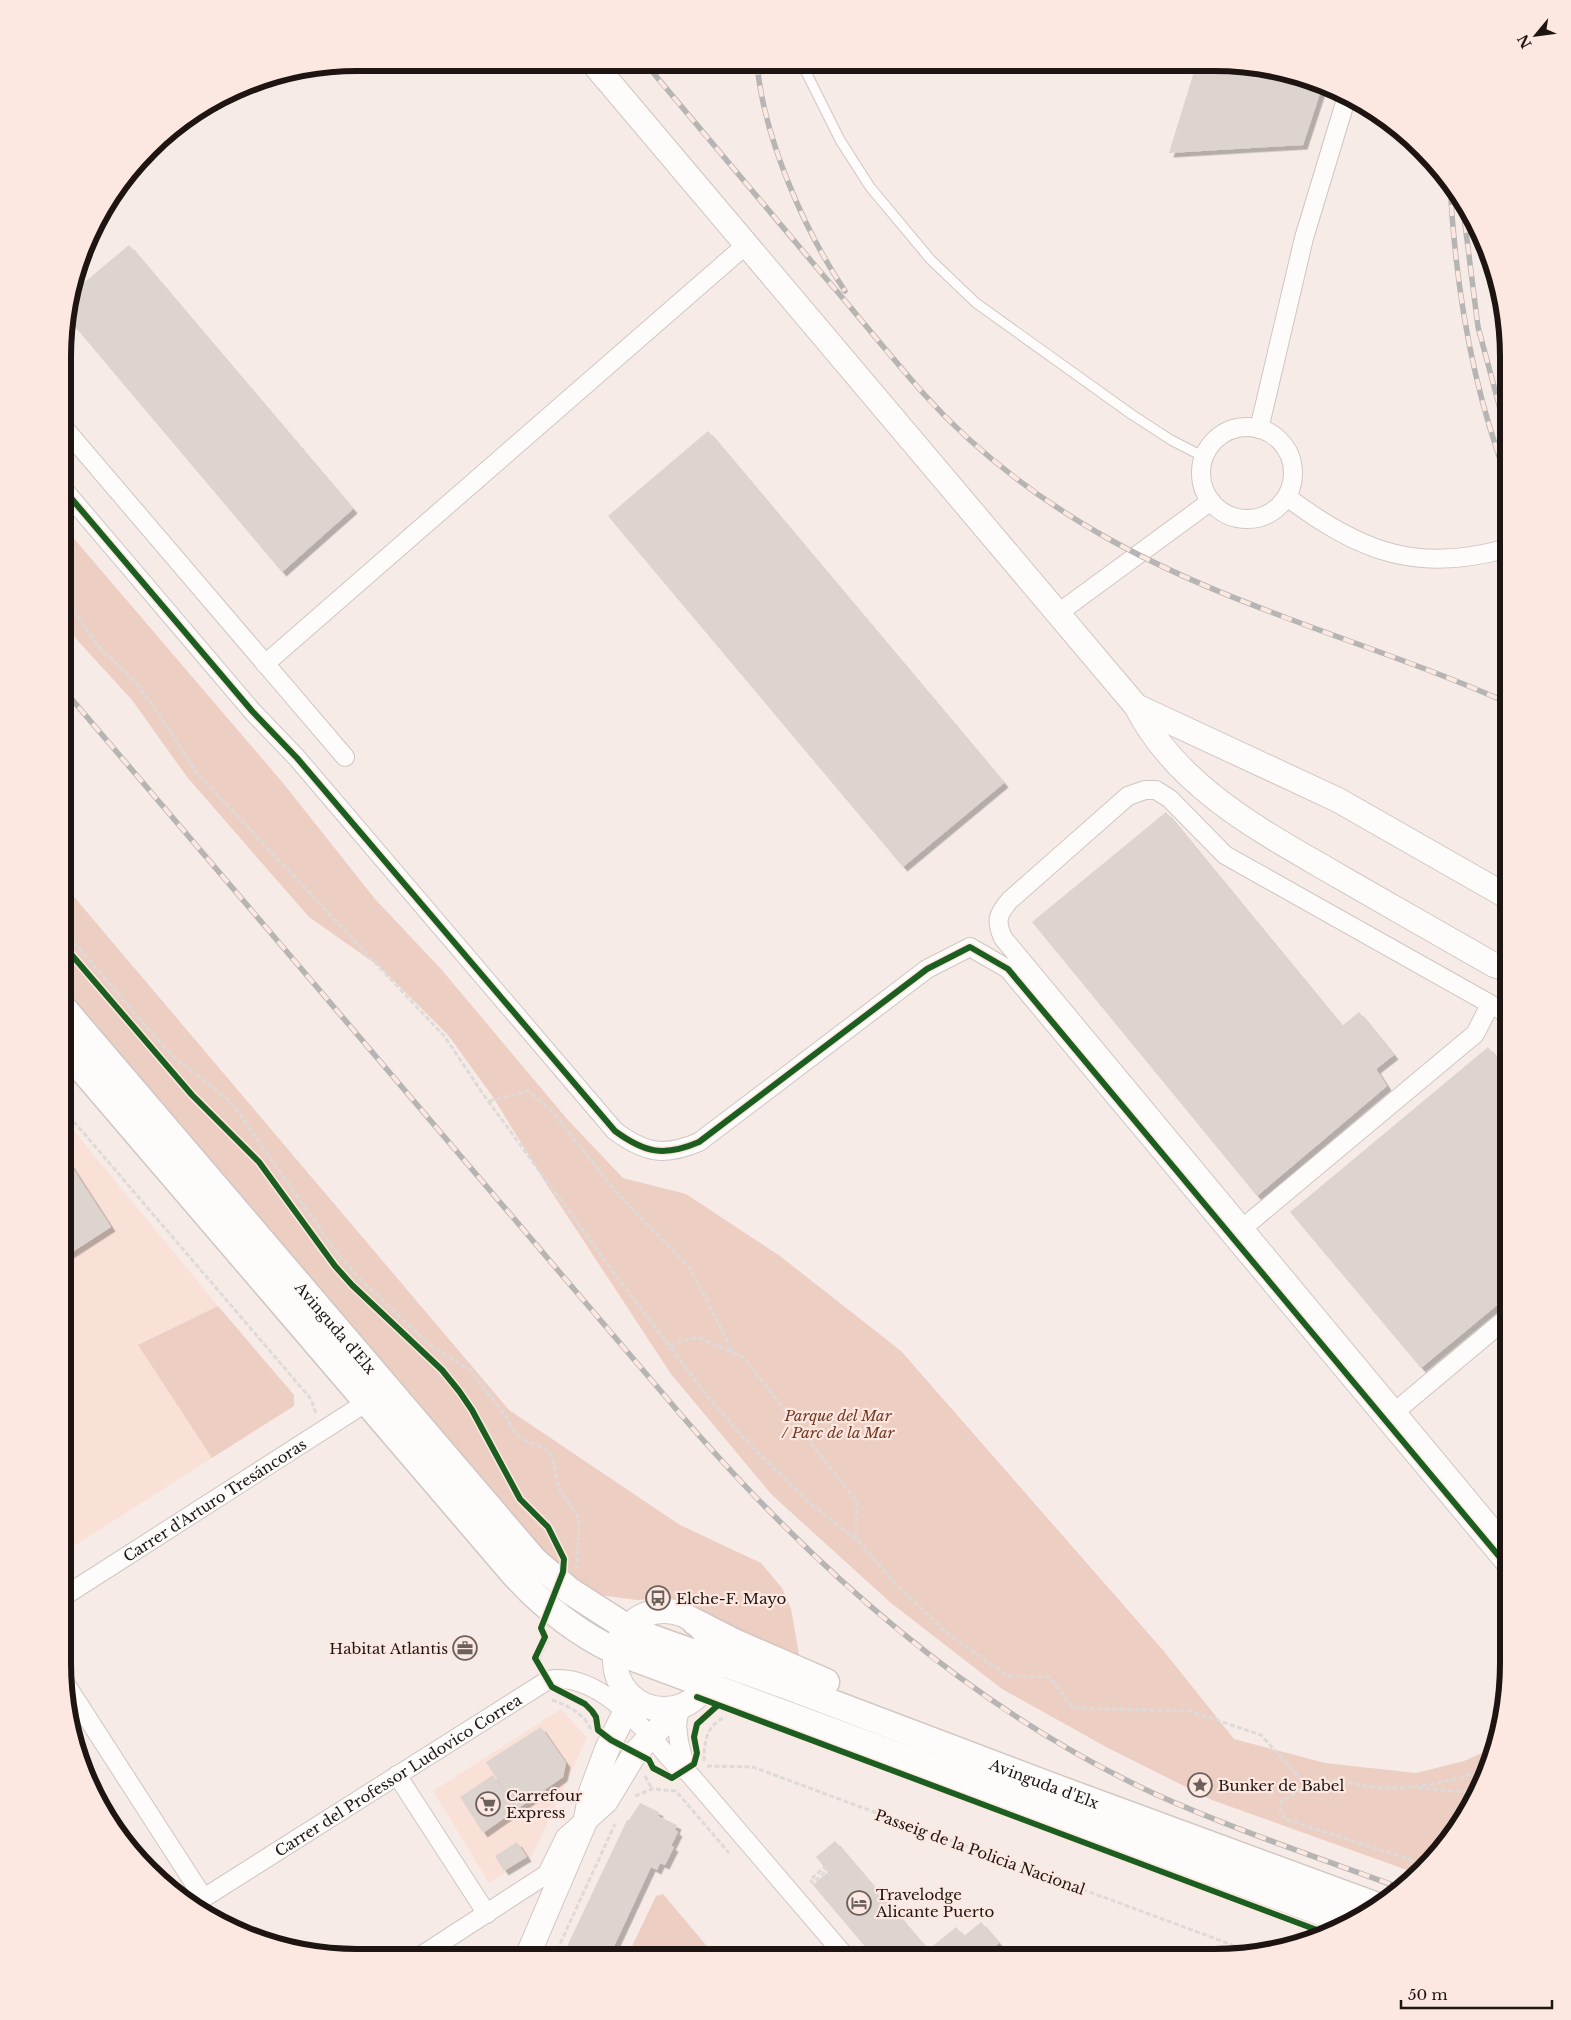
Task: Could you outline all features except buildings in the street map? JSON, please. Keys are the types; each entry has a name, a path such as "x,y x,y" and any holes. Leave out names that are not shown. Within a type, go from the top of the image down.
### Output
{"main road":[{"name":"Avinguda d'Elx","path":"71,1017 534,1560 559,1584 626,1627 1369,1903"},
{"name":"Avinguda d'Elx","path":"71,1056 514,1574 545,1619 615,1651 1340,1919"},
{"path":"695,1622 796,1669 946,1730 1051,1786"}],"street":[{"path":"600,71 1136,706 1148,728 1165,752 1200,786 1234,812 1269,835 1500,967"},
{"path":"1259,429 1304,238 1345,104"},
{"path":"265,664 747,244"},
{"path":"1246,428 1259,429 1272,434 1283,444 1290,456 1293,470 1292,484 1287,497 1277,509 1265,516 1250,519 1236,518 1222,511 1211,501 1203,480 1204,458 1211,446 1226,433 1246,428"},
{"path":"71,436 344,757"},
{"path":"1287,497 1346,537 1377,550 1409,558 1444,561 1475,558 1500,550"},
{"path":"71,498 252,712 297,758 615,1131 633,1144 656,1152 678,1151 699,1142 927,969 970,947 1008,970 1500,1557"},
{"path":"1057,614 1211,501"},
{"path":"1136,706 1338,800 1500,892"},
{"path":"1500,1010 1225,855 1170,799 1156,790 1144,790 1128,796 1010,900 999,913 998,927 1003,938 1500,1536"},
{"path":"1244,1227 1475,1034 1490,1005"},
{"path":"1397,1410 1500,1324"},
{"name":"Carrer d'Arturo Tresáncoras","path":"71,1591 367,1402"},
{"path":"432,1949 547,1874 565,1837 606,1801 628,1762 650,1736 680,1707 696,1697 707,1685 712,1673 713,1660 709,1638 695,1622 684,1615 659,1611 641,1616 626,1627 615,1651 615,1668 621,1684 622,1702 650,1736 679,1769 686,1770"},
{"path":"548,1688 560,1678 574,1680 622,1702 655,1709 680,1707"},
{"name":"Carrer del Professor Ludovico Correa","path":"198,1901 397,1775 548,1688"},
{"path":"74,1697 195,1899"},
{"path":"530,1949 586,1819 601,1734 622,1702"},
{"path":"680,1707 677,1725 678,1742 686,1770 839,1949"},
{"path":"397,1775 487,1914"}],"lane":[{"path":"806,71 840,140 870,187 930,260 983,309 1131,414 1171,440 1204,458"}],"path":[{"path":"71,607 97,645 137,684 197,773 445,1037 488,1101 709,1398 748,1443 810,1503 856,1539 894,1582 948,1634 1008,1676 1050,1677 1073,1708 1190,1711 1261,1735 1308,1787"},
{"path":"71,939 175,1058 231,1102 340,1257 363,1282 430,1345 470,1370 522,1439 546,1449 552,1456 559,1488 571,1504 579,1524 576,1571"},
{"path":"488,1101 528,1091 553,1112 615,1191 690,1268 734,1352"},
{"path":"71,1118 311,1399 318,1420 324,1430"},
{"path":"670,1345 698,1337 743,1356 858,1502 856,1539"},
{"path":"545,1619 546,1636 535,1658 536,1665 548,1688 577,1711 601,1734"},
{"path":"1413,1788 1452,1781 1478,1772"},
{"path":"1419,1862 1286,1818 1280,1811 1282,1800 1318,1782 1346,1781 1374,1787 1468,1792"},
{"path":"627,1799 652,1789 676,1791 735,1859"},
{"path":"558,1949 618,1816"},
{"path":"824,1868 826,1869 813,1883 810,1880 824,1868"},
{"path":"809,1881 826,1869"}],"shaded area":[{"path":"71,1128 218,1306 138,1345 212,1458 71,1548"},
{"path":"561,1709 587,1738 532,1856 489,1883 433,1791"}],"green space":[{"name":"Parque del Mar / Parc de la Mar","path":"71,535 283,783 375,899 441,969 567,1119 623,1178 686,1194 780,1256 901,1351 1162,1649 1234,1739 1325,1763 1416,1773 1464,1761 1486,1751 1470,1789 1452,1822 1429,1851 1410,1871 1212,1800 1108,1748 1002,1689 891,1603 772,1495 671,1374 547,1185 493,1097 448,1035 380,967 309,917 187,777 132,700 71,632"},
{"path":"71,893 509,1410 680,1525 761,1563 782,1588 791,1609 800,1660 723,1627 700,1609 671,1598 637,1600 599,1595 560,1570 512,1518 71,1001"},
{"path":"218,1306 294,1395 294,1406 212,1458 138,1345"},
{"path":"663,1894 709,1949 631,1949 656,1896"}],"railway":[{"path":"652,71 923,393 942,414 1006,471 1076,520 1149,560 1250,604 1406,662 1500,700"},
{"path":"758,71 768,122 788,182 815,240 845,291"},
{"path":"1451,196 1456,259 1467,334 1484,409 1500,459"},
{"path":"1465,221 1478,327 1500,408"},
{"path":"71,698 682,1416 786,1528 841,1580 899,1630 959,1677 1022,1720 1087,1759 1155,1794 1216,1820 1394,1885"}],"cycle path":[{"path":"71,498 252,711 297,758 615,1131 636,1144 655,1150 675,1150 699,1142 927,969 970,947 1008,969 1500,1557"},
{"path":"71,954 192,1095 259,1162 335,1266 352,1285 442,1370 472,1410 520,1499 548,1527 564,1559 563,1572 541,1628 545,1637 535,1658 552,1687 585,1704 596,1717 598,1730 611,1740 649,1760 653,1768 672,1778 694,1764 697,1753 694,1737 697,1724 717,1706"},
{"path":"697,1697 1316,1930"}],"place":[{"name":"Elche-F. Mayo","path":"658,1598"},
{"name":"Habitat Atlantis","path":"465,1648"},
{"name":"Bunker de Babel","path":"1200,1785"},
{"name":"Carrefour Express","path":"488,1804"},
{"name":"Travelodge Alicante Puerto","path":"859,1903"}]}
